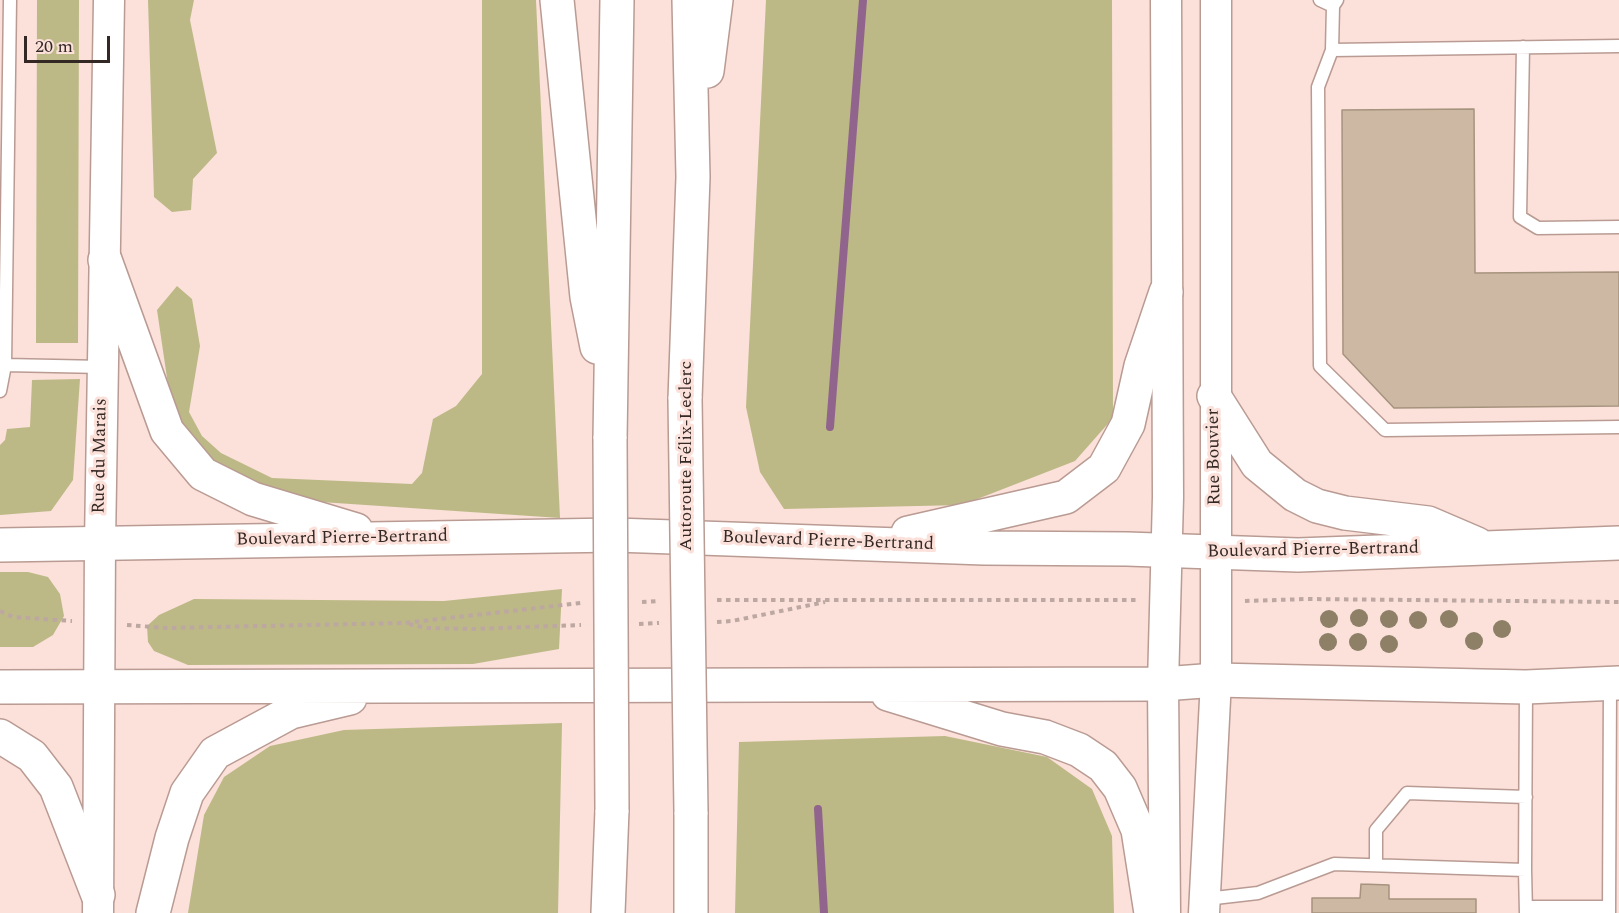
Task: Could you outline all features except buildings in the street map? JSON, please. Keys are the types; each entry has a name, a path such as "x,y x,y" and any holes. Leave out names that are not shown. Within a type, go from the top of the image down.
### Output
{"main road":[{"path":"557,0 587,297 610,425"},
{"path":"608,913 612,810 610,425 617,0"},
{"name":"Autoroute Félix-Leclerc","path":"689,0 693,177 685,399 691,913"},
{"path":"693,177 716,0"},
{"path":"105,260 167,431 203,474 253,499 386,539"},
{"path":"865,542 1066,497 1104,468 1128,424 1141,366 1166,292"},
{"path":"1214,396 1257,464 1295,495 1317,506 1345,513 1428,523 1484,547"},
{"name":"Boulevard Pierre-Bertrand","path":"0,545 616,535 984,548 1168,550 1216,554 1298,555 1619,543"},
{"path":"0,687 1163,684 1216,680 1526,687 1614,684"},
{"path":"857,684 1002,729 1045,737 1079,750 1102,766 1120,788 1138,830 1151,913"},
{"path":"153,913 172,838 187,793 215,753 291,712 402,685"},
{"path":"0,736 32,756 56,788 98,904"}],"street":[{"name":"Rue du Marais","path":"98,904 98,685 109,0"},
{"path":"1165,913 1163,684 1168,550 1166,0"},
{"name":"Rue Bouvier","path":"1204,906 1216,680 1214,396 1216,0"}],"lane":[{"path":"0,391 10,0"},
{"path":"1320,0 1335,3 1332,50 1318,87 1320,366 1385,430 1619,427"},
{"path":"1332,50 1619,46"},
{"path":"1523,47 1520,217 1538,228 1619,228"},
{"path":"2,365 103,367"},
{"path":"1526,687 1526,910 1609,910 1615,781 1614,684"},
{"path":"1376,865 1376,830 1407,793 1526,797"},
{"path":"1204,906 1258,893 1334,864 1525,870"}],"path":[{"path":"1240,601 1306,599 1619,602"},
{"path":"828,601 1138,600"},
{"path":"0,611 13,616 63,621"},
{"path":"146,627 404,623"}],"shaded area":[{"path":"37,0 79,0 78,343 36,343"},
{"path":"148,0 194,0 190,20 217,153 193,179 191,210 172,212 154,197"},
{"path":"482,0 536,0 560,518 276,499 208,472 175,432 157,310 177,286 192,299 200,346 189,412 202,436 221,453 272,478 412,484 422,473 433,419 456,406 482,374"},
{"path":"766,0 1112,0 1113,418 1075,461 962,505 784,509 760,472 746,407"},
{"path":"80,379 73,480 51,511 0,515 0,445 5,440 7,429 30,427 32,380"},
{"path":"0,572 28,572 48,577 60,594 64,616 53,635 33,647 0,647"},
{"path":"562,589 559,649 473,664 188,665 154,651 148,642 147,626 159,615 194,599 444,601"},
{"path":"562,723 558,913 188,913 204,815 224,777 270,746 344,730"},
{"path":"945,736 1047,757 1092,789 1112,836 1114,913 735,913 739,742"}],"waterway":[{"path":"830,427 863,0"},
{"path":"818,809 824,913"}]}
